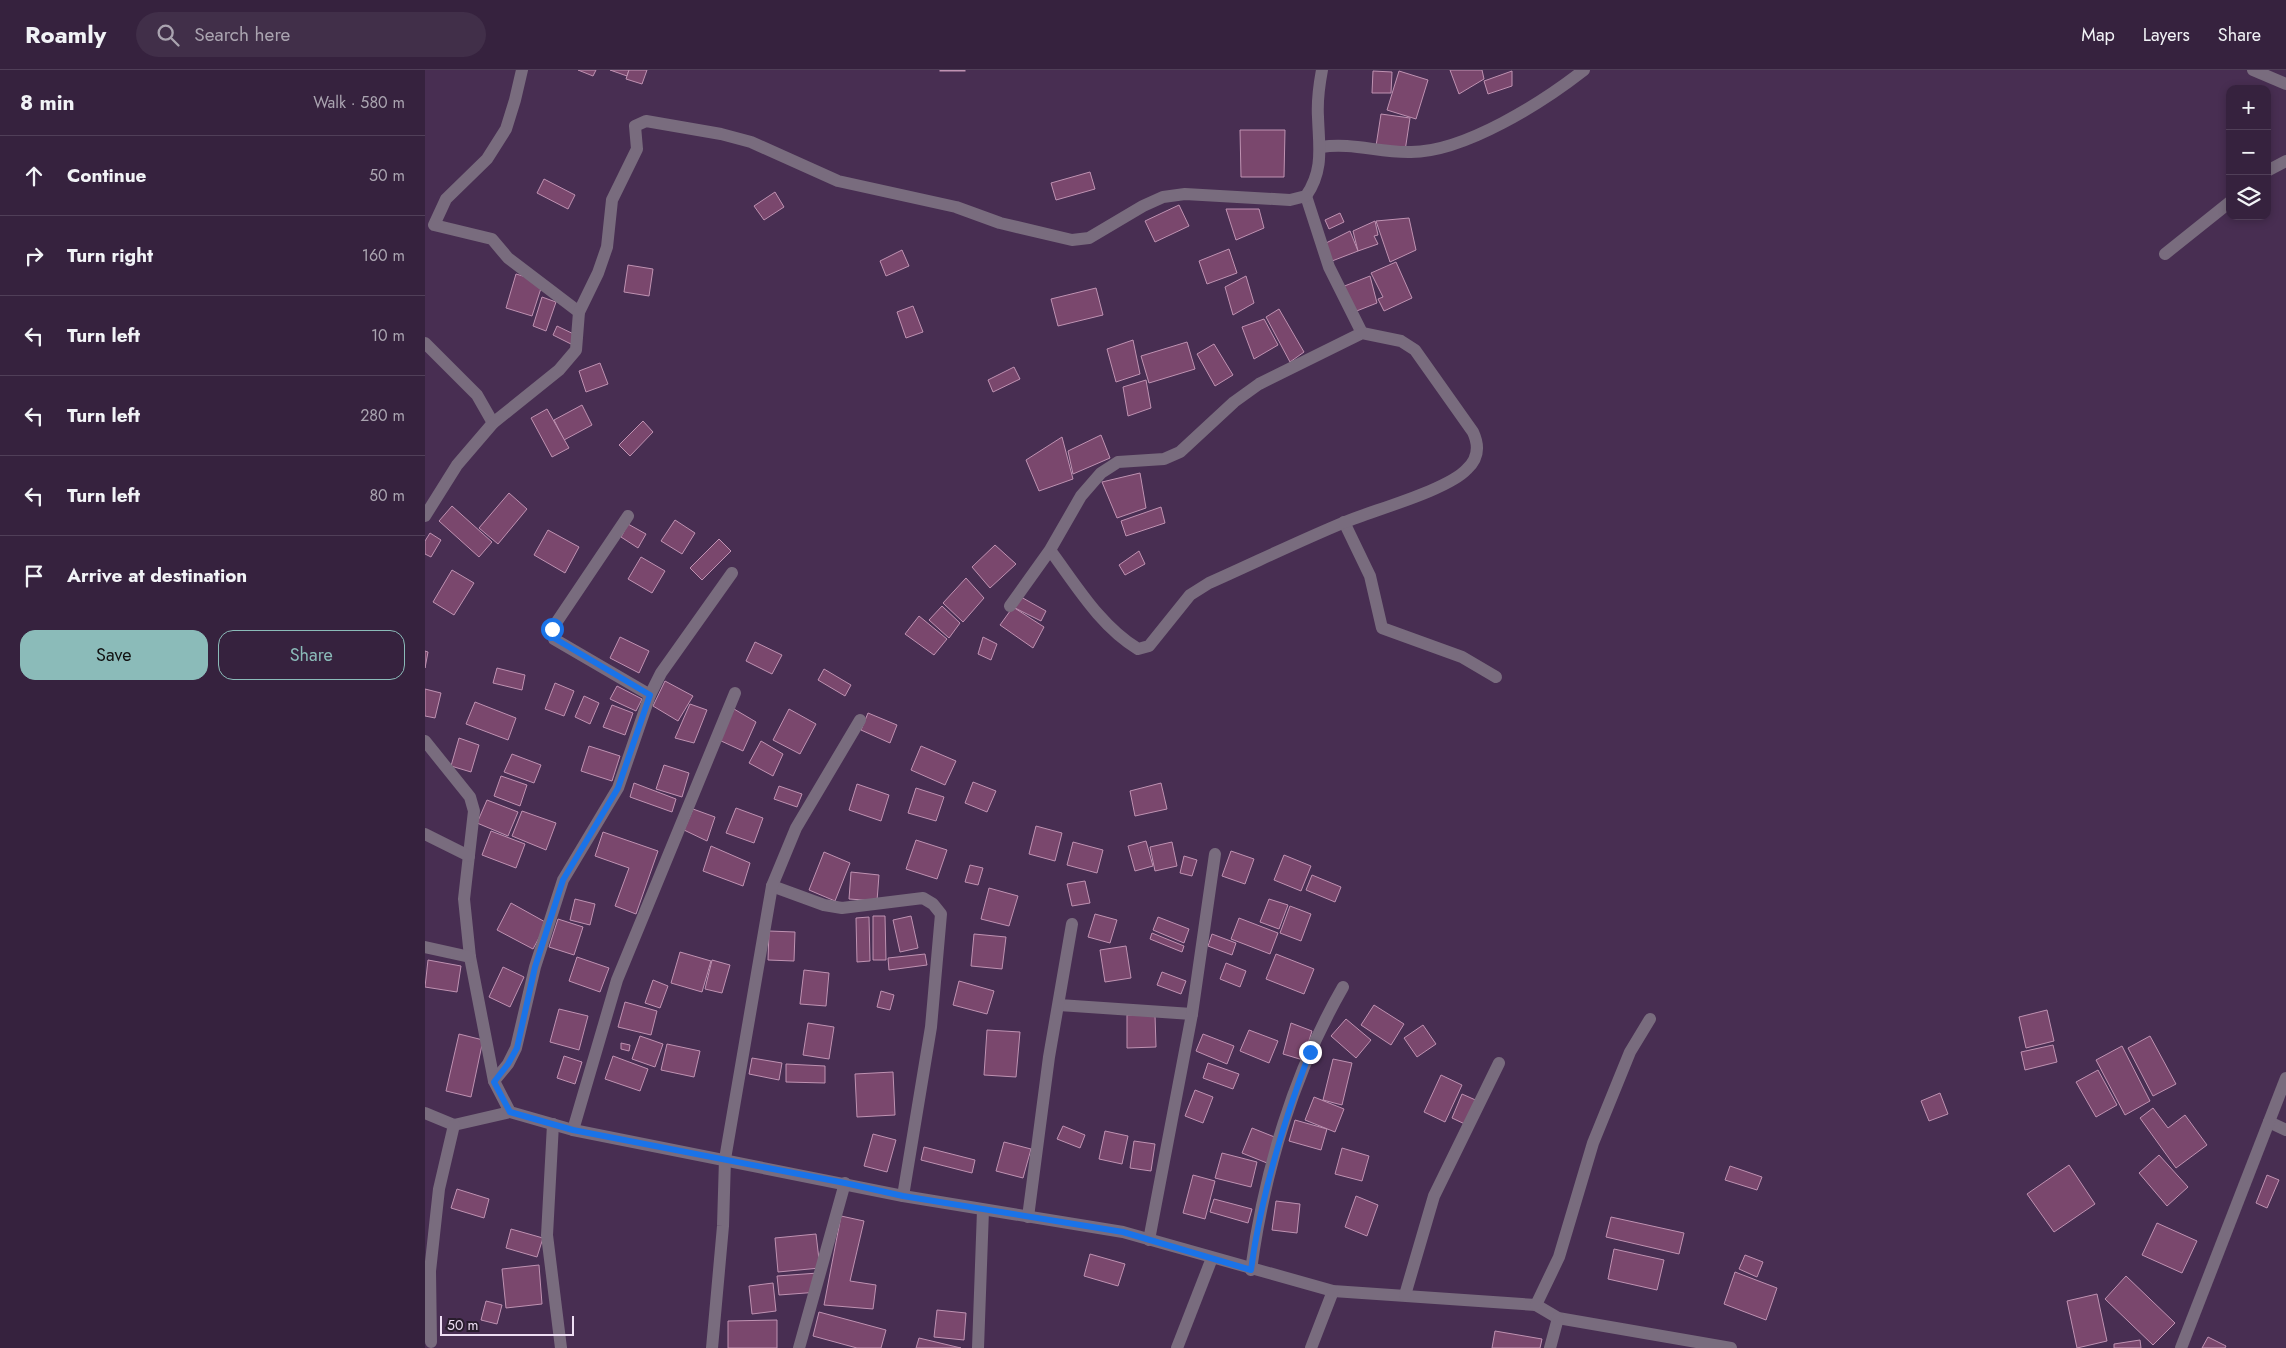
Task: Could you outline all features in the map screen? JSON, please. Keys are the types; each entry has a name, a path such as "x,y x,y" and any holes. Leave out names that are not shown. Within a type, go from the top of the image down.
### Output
{"street":[{"path":"522,70 515,100 505,129 487,159 446,199 434,225 492,239 520,268 579,312"},
{"path":"426,510 457,465 493,423 559,370 576,350 579,312 598,273 607,247 612,200 637,149 635,126 645,121 721,134 751,142 838,181 957,206 1000,224 1072,240 1089,238 1143,206 1163,197 1185,194 1290,200 1306,196 1316,182 1321,147 1318,92 1322,70"},
{"path":"1321,147 1337,144 1386,151 1413,152 1433,149 1500,125 1555,92 1584,70"},
{"path":"2253,70 2286,84"},
{"path":"2271,169 2286,161"},
{"path":"1306,196 1329,267 1362,333"},
{"path":"2165,254 2226,205"},
{"path":"1010,606 1050,550 1081,496 1101,473 1118,462 1164,459 1180,452 1234,402 1259,384 1362,333 1401,341 1415,350 1473,432 1479,445 1476,456 1467,470 1448,482 1344,522 1209,583 1190,595 1149,646 1138,649 1122,640 1095,611 1050,550"},
{"path":"425,343 477,395 493,423"},
{"path":"627,516 552,629 554,638 650,695"},
{"path":"1344,522 1369,576 1382,628 1462,657 1496,677"},
{"path":"494,1082 508,1064 517,1048 535,967 563,880 618,788 650,695 661,673 731,572"},
{"path":"573,1130 617,980 735,693"},
{"path":"712,1348 723,1226 725,1159 773,886 783,855 796,828 860,720"},
{"path":"425,742 469,797 474,811 463,899 470,956 494,1082 510,1112"},
{"path":"425,834 469,856"},
{"path":"1149,1240 1192,1014 1215,854"},
{"path":"773,886 823,904 842,908 923,898 933,904 941,914 931,1027 903,1196"},
{"path":"1028,1217 1049,1057 1072,924"},
{"path":"425,947 470,956"},
{"path":"1251,1270 1262,1207 1292,1100 1325,1017 1343,986"},
{"path":"1059,1005 1192,1014"},
{"path":"1536,1305 1559,1258 1593,1143 1630,1052 1650,1019"},
{"path":"1405,1295 1434,1196 1499,1063"},
{"path":"2181,1348 2286,1078"},
{"path":"425,1113 454,1125 510,1112 573,1130 903,1196 1123,1232 1251,1270 1333,1291 1536,1305 1558,1318 1731,1348"},
{"path":"2269,1122 2286,1130"},
{"path":"553,1124 547,1235 561,1348"},
{"path":"431,1342 430,1271 439,1189 454,1125"},
{"path":"799,1348 845,1183"},
{"path":"978,1348 983,1210"},
{"path":"1177,1348 1211,1258"},
{"path":"1311,1348 1333,1291"},
{"path":"1550,1348 1558,1318"}],"building":[{"path":"578,70 596,70 593,76"},
{"path":"610,70 629,70 627,76"},
{"path":"629,70 647,70 642,84 626,79"},
{"path":"965,70 965,71 940,71"},
{"path":"1450,70 1482,70 1484,79 1459,94"},
{"path":"1373,71 1392,72 1391,93 1372,93"},
{"path":"1399,71 1428,80 1416,119 1387,110"},
{"path":"1512,71 1512,86 1488,94 1484,81"},
{"path":"1381,114 1410,118 1405,151 1376,146"},
{"path":"1240,130 1285,130 1284,177 1241,177"},
{"path":"1090,172 1095,189 1056,200 1051,183"},
{"path":"544,179 575,195 568,209 537,193"},
{"path":"775,192 784,207 764,220 754,206"},
{"path":"1179,205 1189,226 1155,242 1145,221"},
{"path":"1226,209 1259,209 1264,228 1236,240"},
{"path":"1340,213 1344,222 1329,229 1325,220"},
{"path":"1409,218 1416,250 1390,262 1376,221"},
{"path":"1375,221 1378,235 1374,236 1378,244 1358,251 1353,231"},
{"path":"1350,231 1358,251 1332,261 1326,243"},
{"path":"1229,249 1237,273 1207,284 1199,261"},
{"path":"902,250 909,266 886,276 880,261"},
{"path":"1396,262 1412,298 1384,311 1378,299 1383,297 1371,273"},
{"path":"628,265 653,269 649,296 624,292"},
{"path":"516,274 543,282 532,316 506,308"},
{"path":"1246,276 1254,303 1233,315 1225,287"},
{"path":"1370,276 1377,303 1354,312 1342,287"},
{"path":"1096,288 1103,315 1058,326 1051,299"},
{"path":"542,297 556,302 546,331 533,326"},
{"path":"913,306 923,332 906,338 897,312"},
{"path":"1279,309 1304,352 1290,362 1266,317"},
{"path":"1264,319 1278,345 1254,359 1242,327"},
{"path":"557,326 582,338 577,347 553,335"},
{"path":"1133,340 1140,374 1116,382 1107,349"},
{"path":"1187,342 1195,369 1149,383 1141,356"},
{"path":"1214,344 1233,375 1215,386 1197,354"},
{"path":"600,363 608,384 586,392 579,371"},
{"path":"1014,367 1020,379 993,392 988,380"},
{"path":"1146,380 1151,408 1128,416 1123,387"},
{"path":"582,405 592,425 564,440 554,420"},
{"path":"547,409 569,448 552,457 531,418"},
{"path":"643,421 653,432 630,456 619,445"},
{"path":"1101,435 1110,458 1073,474 1068,451"},
{"path":"1062,437 1073,479 1039,491 1026,460"},
{"path":"1140,473 1146,508 1117,518 1102,482"},
{"path":"509,493 527,509 498,544 479,528"},
{"path":"452,506 492,542 479,557 439,521"},
{"path":"1161,507 1165,523 1126,536 1121,521"},
{"path":"675,520 695,533 682,554 661,541"},
{"path":"628,524 646,534 638,548 621,537"},
{"path":"548,530 579,547 565,573 534,555"},
{"path":"430,533 441,540 431,557 425,554 425,541"},
{"path":"719,539 731,551 702,580 690,568"},
{"path":"995,545 1016,564 990,588 972,567"},
{"path":"1139,551 1145,564 1125,575 1119,565"},
{"path":"641,557 665,571 652,593 628,579"},
{"path":"452,570 474,583 454,615 433,602"},
{"path":"966,578 984,598 963,622 943,603"},
{"path":"1021,597 1046,611 1041,621 1013,607"},
{"path":"942,606 960,623 949,638 929,620"},
{"path":"1013,607 1044,627 1033,648 1000,625"},
{"path":"919,616 947,639 934,655 905,634"},
{"path":"620,637 649,651 639,673 610,658"},
{"path":"983,637 997,644 991,660 978,654"},
{"path":"755,642 782,655 772,674 746,661"},
{"path":"425,651 428,652 425,668"},
{"path":"497,668 525,675 522,690 493,683"},
{"path":"824,669 851,685 845,696 818,680"},
{"path":"665,681 693,696 678,721 653,706"},
{"path":"555,683 574,691 564,716 545,709"},
{"path":"617,686 642,699 636,711 610,699"},
{"path":"425,689 441,693 435,718 425,716"},
{"path":"584,696 599,703 590,724 575,717"},
{"path":"475,702 516,718 508,740 466,724"},
{"path":"690,704 707,710 694,743 675,738"},
{"path":"612,705 633,713 625,735 603,727"},
{"path":"734,709 756,722 743,751 719,740"},
{"path":"789,709 816,724 800,754 773,740"},
{"path":"868,713 897,725 890,743 861,730"},
{"path":"459,738 479,745 471,772 451,766"},
{"path":"761,741 783,754 773,776 749,763"},
{"path":"589,746 620,756 612,781 581,771"},
{"path":"921,746 956,761 945,785 911,770"},
{"path":"512,754 541,765 534,783 504,772"},
{"path":"664,765 689,773 682,797 656,789"},
{"path":"501,776 527,785 520,806 494,796"},
{"path":"973,782 996,791 987,812 965,803"},
{"path":"634,783 676,799 672,812 630,797"},
{"path":"1161,783 1167,809 1135,816 1130,791"},
{"path":"857,784 889,795 881,821 849,810"},
{"path":"779,786 802,794 797,807 774,799"},
{"path":"916,788 944,797 936,821 908,813"},
{"path":"487,800 518,812 508,836 477,823"},
{"path":"736,808 763,818 754,843 726,833"},
{"path":"693,809 715,817 707,841 684,830"},
{"path":"522,811 556,823 546,850 512,836"},
{"path":"1036,826 1062,833 1055,861 1029,854"},
{"path":"491,831 525,844 516,868 482,855"},
{"path":"603,832 658,851 636,914 615,906 629,868 595,856"},
{"path":"916,840 947,850 937,879 906,869"},
{"path":"1146,841 1153,866 1135,871 1128,846"},
{"path":"1073,842 1103,850 1097,873 1067,865"},
{"path":"1172,842 1177,866 1155,871 1150,847"},
{"path":"711,846 750,863 743,886 703,871"},
{"path":"1231,851 1254,859 1245,884 1222,876"},
{"path":"824,852 850,863 835,901 809,890"},
{"path":"1284,855 1311,866 1301,891 1274,880"},
{"path":"1184,856 1197,860 1192,876 1180,873"},
{"path":"970,865 983,868 978,885 965,882"},
{"path":"851,872 879,875 877,901 849,899"},
{"path":"1312,875 1341,887 1335,902 1306,890"},
{"path":"1085,881 1090,903 1072,906 1067,884"},
{"path":"989,888 1018,896 1009,926 981,919"},
{"path":"575,899 595,904 590,925 570,920"},
{"path":"1269,899 1288,905 1279,929 1260,922"},
{"path":"511,903 547,923 533,949 497,930"},
{"path":"1290,906 1311,914 1301,941 1280,933"},
{"path":"1095,914 1117,920 1110,943 1088,937"},
{"path":"873,916 885,916 886,960 873,960"},
{"path":"911,916 918,948 900,952 893,920"},
{"path":"869,917 870,961 857,962 856,918"},
{"path":"1158,917 1189,929 1184,943 1153,930"},
{"path":"1239,918 1278,933 1270,954 1231,939"},
{"path":"558,919 583,927 574,955 549,947"},
{"path":"769,931 795,932 794,961 768,960"},
{"path":"1152,933 1184,946 1182,952 1150,939"},
{"path":"974,934 1006,937 1002,969 971,966"},
{"path":"1212,934 1236,943 1232,955 1208,946"},
{"path":"1126,946 1131,978 1105,982 1100,950"},
{"path":"680,952 711,961 702,992 671,983"},
{"path":"925,954 927,965 889,970 888,958"},
{"path":"1276,954 1314,969 1304,994 1266,979"},
{"path":"577,957 609,968 600,992 569,981"},
{"path":"428,960 461,966 457,992 425,987"},
{"path":"712,960 730,965 722,993 705,989"},
{"path":"1226,963 1246,971 1240,987 1220,979"},
{"path":"503,967 524,977 510,1007 489,997"},
{"path":"804,970 829,973 826,1006 800,1004"},
{"path":"1162,972 1186,981 1181,994 1157,985"},
{"path":"653,980 668,986 660,1008 645,1003"},
{"path":"959,981 994,991 987,1014 953,1005"},
{"path":"881,991 894,995 890,1010 877,1007"},
{"path":"625,1002 657,1011 651,1035 618,1027"},
{"path":"1374,1005 1404,1024 1391,1045 1361,1025"},
{"path":"559,1009 588,1016 579,1050 550,1042"},
{"path":"2047,1010 2054,1041 2026,1048 2019,1017"},
{"path":"1127,1015 1155,1015 1156,1047 1127,1048"},
{"path":"1346,1019 1371,1040 1356,1058 1331,1036"},
{"path":"808,1023 834,1027 829,1059 803,1055"},
{"path":"1291,1023 1312,1031 1303,1060 1283,1054"},
{"path":"1423,1025 1436,1044 1417,1057 1404,1038"},
{"path":"987,1030 1020,1032 1016,1077 984,1075"},
{"path":"1249,1030 1278,1041 1269,1063 1240,1051"},
{"path":"459,1034 483,1040 471,1097 446,1091"},
{"path":"1203,1034 1234,1046 1227,1064 1196,1051"},
{"path":"640,1036 663,1044 655,1067 632,1059"},
{"path":"2150,1036 2176,1084 2153,1096 2128,1048"},
{"path":"621,1043 630,1045 629,1051 621,1049"},
{"path":"667,1044 700,1051 694,1077 661,1070"},
{"path":"2053,1045 2057,1062 2025,1070 2021,1052"},
{"path":"2122,1046 2150,1101 2125,1115 2096,1060"},
{"path":"564,1056 582,1062 575,1084 557,1078"},
{"path":"613,1056 648,1069 640,1091 605,1079"},
{"path":"752,1058 782,1063 779,1080 749,1074"},
{"path":"1333,1059 1352,1063 1342,1105 1323,1100"},
{"path":"1208,1063 1239,1074 1233,1089 1203,1078"},
{"path":"786,1064 825,1066 825,1083 786,1082"},
{"path":"2098,1070 2117,1105 2096,1117 2076,1082"},
{"path":"893,1072 895,1115 857,1117 855,1074"},
{"path":"1441,1075 1462,1085 1445,1122 1424,1112"},
{"path":"1195,1090 1213,1097 1203,1123 1185,1116"},
{"path":"1940,1093 1948,1114 1929,1121 1921,1101"},
{"path":"1462,1094 1480,1102 1469,1126 1452,1118"},
{"path":"1314,1097 1344,1109 1335,1132 1305,1120"},
{"path":"2153,1108 2168,1128 2185,1115 2207,1145 2176,1168 2140,1118"},
{"path":"1295,1120 1327,1129 1321,1150 1289,1141"},
{"path":"1063,1126 1085,1135 1080,1148 1057,1139"},
{"path":"1252,1128 1277,1138 1267,1163 1242,1153"},
{"path":"1105,1131 1128,1136 1122,1164 1099,1159"},
{"path":"873,1134 896,1140 887,1172 864,1166"},
{"path":"1134,1141 1155,1144 1151,1171 1130,1168"},
{"path":"1004,1142 1031,1149 1023,1178 996,1171"},
{"path":"924,1147 975,1160 972,1173 921,1160"},
{"path":"1342,1148 1369,1156 1362,1181 1335,1174"},
{"path":"1222,1153 1257,1162 1251,1187 1215,1178"},
{"path":"2159,1155 2188,1187 2167,1206 2139,1173"},
{"path":"2069,1165 2095,1204 2054,1232 2027,1194"},
{"path":"1730,1166 1762,1177 1757,1190 1725,1180"},
{"path":"1193,1175 1215,1181 1205,1219 1183,1213"},
{"path":"2267,1175 2279,1180 2267,1208 2256,1203"},
{"path":"457,1189 489,1199 484,1218 451,1208"},
{"path":"1356,1196 1378,1205 1367,1236 1345,1227"},
{"path":"1214,1199 1252,1209 1248,1223 1210,1212"},
{"path":"1276,1201 1300,1204 1297,1233 1272,1230"},
{"path":"841,1216 864,1221 850,1281 876,1285 873,1309 824,1305"},
{"path":"1611,1217 1684,1233 1679,1254 1606,1237"},
{"path":"2157,1223 2197,1241 2182,1273 2142,1255"},
{"path":"511,1229 543,1238 537,1257 506,1248"},
{"path":"816,1234 820,1268 778,1272 775,1238"},
{"path":"1614,1249 1664,1260 1657,1290 1608,1279"},
{"path":"1090,1254 1125,1264 1118,1286 1084,1276"},
{"path":"1745,1255 1763,1262 1757,1277 1739,1269"},
{"path":"539,1265 542,1304 506,1308 502,1269"},
{"path":"1735,1272 1777,1288 1766,1320 1724,1304"},
{"path":"818,1273 819,1292 779,1295 777,1276"},
{"path":"2126,1276 2175,1323 2153,1345 2105,1299"},
{"path":"773,1283 776,1311 752,1314 749,1286"},
{"path":"2097,1294 2107,1341 2077,1348 2067,1301"},
{"path":"486,1301 502,1305 497,1324 481,1320"},
{"path":"937,1310 966,1313 964,1340 934,1337"},
{"path":"819,1312 886,1330 881,1348 857,1348 813,1336"},
{"path":"777,1320 777,1348 728,1348 728,1321"},
{"path":"1495,1331 1542,1339 1540,1348 1492,1348"},
{"path":"2208,1337 2226,1346 2225,1348 2202,1348"},
{"path":"919,1338 961,1348 916,1348"},
{"path":"2140,1340 2141,1348 2114,1348 2114,1344"}],"route":[{"path":"552,629 554,638 650,695 618,788 563,880 535,967 517,1048 508,1064 494,1082 510,1112 573,1130 903,1196 1123,1232 1251,1270 1256,1234 1274,1158 1292,1100 1310,1052"}]}
